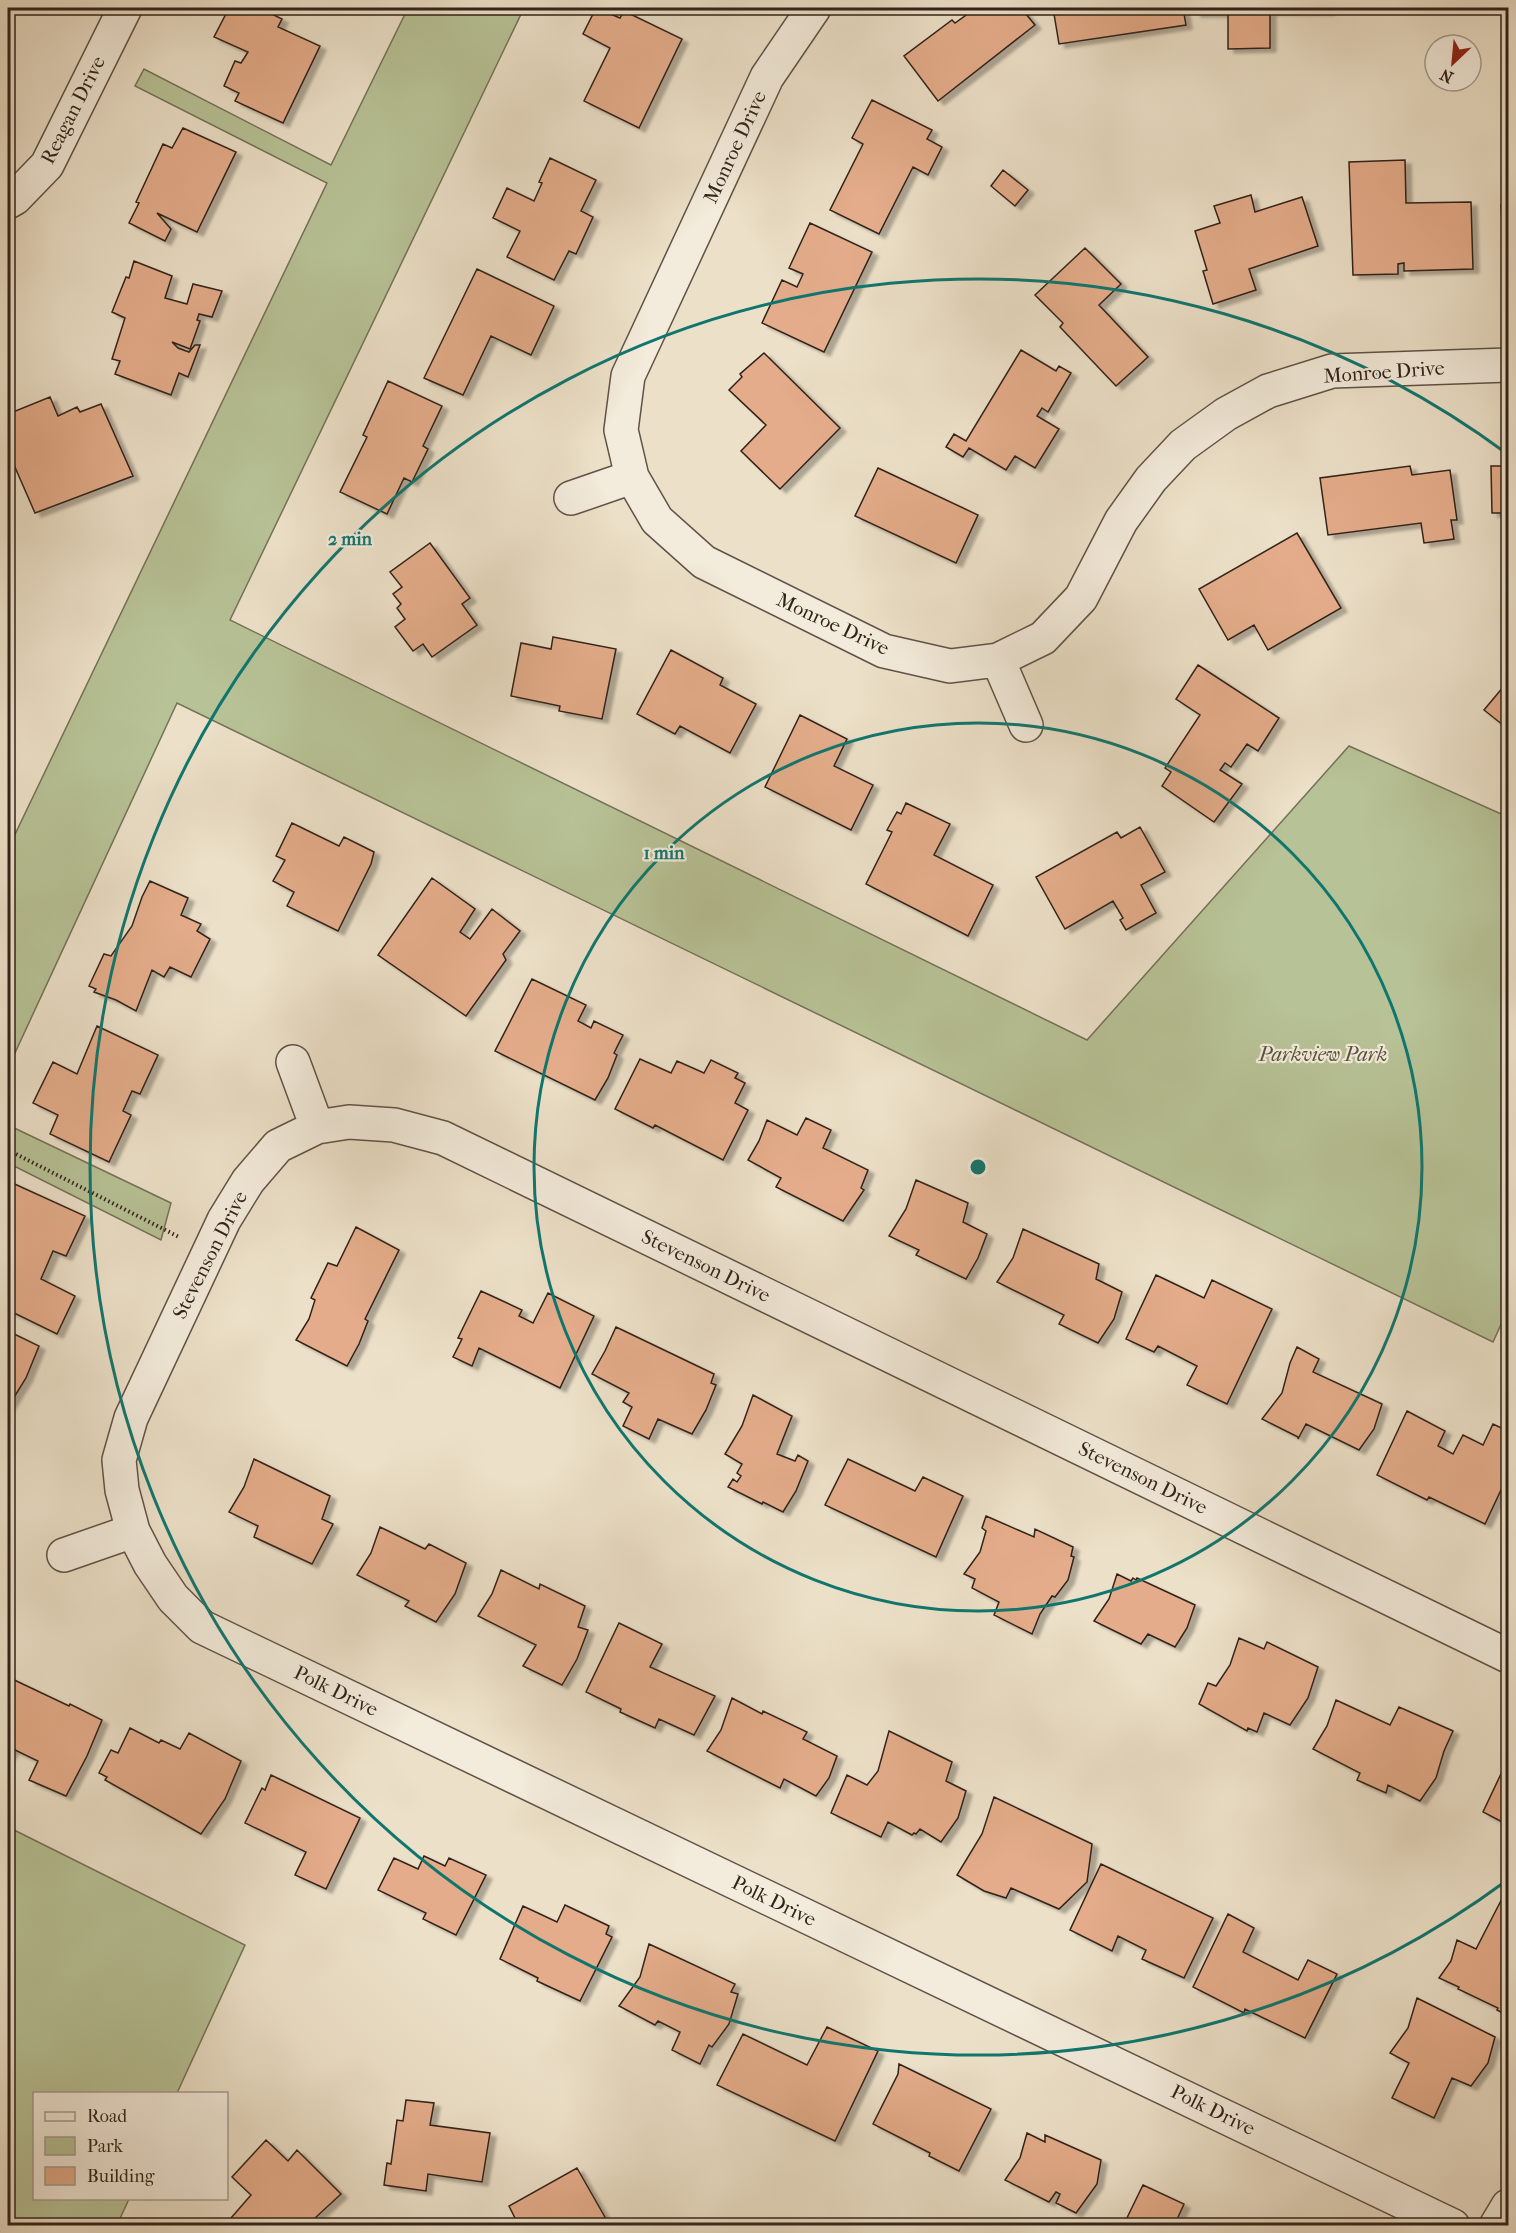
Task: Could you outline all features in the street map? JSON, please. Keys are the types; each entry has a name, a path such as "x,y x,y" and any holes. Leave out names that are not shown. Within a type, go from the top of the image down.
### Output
{"street":[{"name":"Reagan Drive","path":"8,202 15,198 47,165 124,8"},
{"name":"Monroe Drive","path":"814,8 767,78 628,376 621,430 632,477 657,520 704,562 884,651 950,666 998,660 1043,638 1081,598 1121,521 1150,479 1183,445 1226,414 1268,391 1332,371 1509,365"},
{"path":"571,498 632,477"},
{"path":"998,660 1026,724"},
{"path":"293,1062 317,1126"},
{"name":"Stevenson Drive","path":"134,1532 122,1490 119,1460 131,1418 224,1220 248,1181 278,1146 317,1126 349,1122 394,1125 443,1138 1509,1656"},
{"path":"64,1556 134,1532"},
{"name":"Polk Drive","path":"134,1532 150,1564 173,1598 202,1627 1453,2226"},
{"path":"1496,2226 1509,2206"}],"path":[{"path":"8,1150 209,1252"}],"green space":[{"name":"Parkview Park","path":"408,8 524,8 230,620 1087,1040 1349,746 1508,817 1508,1309 1493,1342 177,703 8,1068 8,849 327,183 135,86 144,69 331,165"},
{"path":"8,1125 171,1203 161,1240 8,1163"},
{"path":"8,1827 245,1945 177,2092 33,2092 33,2200 129,2200 117,2225 8,2225"}],"building":[{"path":"229,8 260,8 282,19 278,27 320,46 283,123 235,101 239,93 224,86 235,61 241,63 248,52 214,37"},
{"path":"596,8 620,18 624,11 682,39 639,128 584,101 610,48 583,34"},
{"path":"976,8 1021,8 1035,25 938,101 904,56 952,20 955,23"},
{"path":"1053,8 1183,8 1186,25 1059,44"},
{"path":"1195,8 1328,8 1328,11 1270,11 1270,48 1228,49 1228,13 1195,13"},
{"path":"872,100 932,130 927,139 942,147 928,175 913,167 879,234 830,210 863,144 852,138"},
{"path":"183,128 236,152 197,232 157,213 171,229 165,241 129,223 139,203 136,202 163,144 172,148"},
{"path":"550,158 596,180 581,211 593,217 576,254 569,251 554,280 507,257 520,231 493,218 507,188 534,201 542,183 539,182"},
{"path":"1405,160 1406,203 1471,202 1473,269 1404,271 1404,263 1398,264 1398,274 1353,275 1349,162"},
{"path":"1003,170 1028,190 1015,206 991,186"},
{"path":"1251,195 1255,212 1302,197 1318,246 1249,269 1256,290 1213,304 1203,271 1207,270 1195,231 1220,223 1214,206"},
{"path":"1501,205 1508,205 1508,256 1504,257"},
{"path":"810,223 872,252 824,352 762,323 782,280 797,287 803,274 789,268"},
{"path":"1085,248 1121,284 1099,305 1148,357 1116,386 1060,327 1063,323 1035,295"},
{"path":"134,261 172,276 165,298 187,304 193,284 222,291 212,317 199,314 197,320 200,321 190,349 172,342 178,348 189,352 195,345 200,345 188,377 179,373 171,395 115,374 120,361 112,359 125,318 112,312 126,277 129,278"},
{"path":"477,269 554,306 531,355 491,336 463,395 424,378"},
{"path":"1021,350 1056,371 1059,366 1071,373 1048,412 1042,408 1037,416 1059,429 1035,468 1015,456 1006,470 969,448 963,457 946,447 954,434 966,441"},
{"path":"764,353 840,428 780,489 741,451 766,425 729,390 742,377 740,374"},
{"path":"388,381 442,406 423,446 428,449 412,482 404,478 387,514 340,492 367,437 363,435"},
{"path":"50,397 58,416 77,407 80,412 101,404 133,476 35,513 14,465 8,467 8,414"},
{"path":"1410,466 1412,475 1450,470 1457,520 1451,520 1454,539 1424,543 1421,523 1328,535 1320,478"},
{"path":"1491,466 1508,466 1508,513 1492,513"},
{"path":"878,468 978,515 956,563 855,516"},
{"path":"1297,533 1341,608 1268,650 1254,625 1228,640 1199,589"},
{"path":"430,543 470,598 462,604 477,625 432,657 423,644 413,651 395,627 405,619 397,608 401,604 393,594 402,587 390,572"},
{"path":"553,637 616,649 602,719 559,711 560,706 511,696 521,643 551,649"},
{"path":"671,650 723,678 720,685 756,704 730,753 680,726 675,734 637,714"},
{"path":"1198,665 1279,718 1258,751 1247,744 1231,767 1225,763 1220,770 1242,784 1214,822 1162,786 1171,772 1165,768 1200,715 1176,699"},
{"path":"1504,686 1507,688 1508,686 1508,729 1484,710"},
{"path":"800,715 847,739 834,766 873,785 851,830 765,787"},
{"path":"906,803 950,824 934,855 993,885 968,936 866,884 892,832 887,830 897,812 901,814"},
{"path":"292,823 339,846 344,837 374,852 371,864 338,931 287,906 294,892 273,881 285,860 276,856"},
{"path":"1140,827 1165,872 1141,885 1156,913 1126,930 1120,920 1123,918 1113,901 1065,929 1036,877 1117,832 1121,838"},
{"path":"432,878 475,909 460,932 470,939 492,909 520,931 503,954 506,960 466,1016 378,955"},
{"path":"150,881 188,898 181,915 201,924 197,931 210,939 191,977 170,967 164,977 152,970 136,1011 94,992 96,989 89,986 104,954 111,956 132,926"},
{"path":"532,979 586,1005 578,1021 591,1028 594,1021 623,1035 614,1053 617,1055 608,1078 595,1100 495,1051"},
{"path":"97,1026 158,1055 140,1094 132,1091 123,1111 131,1115 109,1162 50,1134 58,1115 33,1103 53,1062 77,1074"},
{"path":"640,1059 671,1073 677,1061 704,1073 711,1060 738,1073 735,1078 745,1083 735,1103 748,1110 723,1160 655,1125 653,1128 615,1109"},
{"path":"806,1118 831,1130 823,1148 868,1170 861,1188 864,1190 843,1221 776,1187 781,1178 748,1160 767,1120 797,1135"},
{"path":"916,1180 968,1203 963,1222 987,1234 978,1258 966,1279 916,1255 919,1250 889,1236 906,1209"},
{"path":"8,1181 85,1216 66,1256 53,1251 41,1279 75,1296 57,1334 8,1310"},
{"path":"356,1227 399,1250 365,1319 368,1321 347,1366 296,1340 309,1319 315,1300 311,1298 328,1263 337,1266"},
{"path":"1023,1229 1099,1264 1096,1279 1122,1292 1114,1319 1098,1343 1059,1324 1064,1315 997,1282 1013,1258"},
{"path":"1156,1275 1204,1298 1212,1280 1272,1309 1227,1404 1187,1385 1197,1366 1158,1346 1154,1352 1126,1339"},
{"path":"481,1291 522,1310 519,1316 533,1323 548,1293 594,1316 560,1388 479,1348 472,1366 453,1357 462,1339 458,1338"},
{"path":"616,1327 714,1374 711,1383 716,1385 706,1410 692,1434 658,1419 649,1439 623,1426 632,1407 623,1402 629,1393 592,1374"},
{"path":"8,1331 39,1346 26,1378 8,1407"},
{"path":"1297,1347 1319,1359 1313,1372 1382,1404 1374,1429 1359,1450 1306,1424 1298,1439 1262,1419 1282,1393"},
{"path":"753,1395 792,1416 777,1454 795,1461 798,1455 808,1461 796,1491 783,1512 728,1487 733,1479 737,1482 741,1476 737,1473 742,1464 725,1454 742,1426"},
{"path":"1407,1411 1445,1431 1438,1446 1453,1454 1463,1435 1483,1445 1493,1424 1508,1431 1508,1475 1485,1524 1429,1497 1427,1500 1377,1475"},
{"path":"254,1459 330,1496 322,1519 333,1524 312,1564 254,1537 258,1526 229,1512 244,1487"},
{"path":"848,1459 915,1491 923,1477 963,1496 936,1557 825,1505"},
{"path":"986,1516 1034,1537 1035,1529 1073,1547 1071,1556 1074,1557 1068,1580 1055,1597 1052,1596 1040,1614 1032,1634 994,1615 999,1602 972,1588 975,1579 964,1574 980,1552 986,1531 982,1528"},
{"path":"380,1527 425,1549 429,1544 466,1563 455,1594 436,1622 405,1606 409,1601 357,1575 371,1553"},
{"path":"501,1570 539,1589 540,1584 585,1606 578,1627 588,1630 577,1659 562,1685 523,1666 536,1645 478,1616 492,1594"},
{"path":"1117,1574 1131,1581 1137,1578 1195,1605 1187,1628 1175,1647 1148,1634 1141,1644 1094,1621 1109,1599"},
{"path":"619,1623 662,1644 650,1667 715,1696 694,1735 659,1719 655,1728 620,1712 621,1709 586,1692"},
{"path":"1239,1638 1264,1649 1267,1642 1318,1667 1308,1698 1290,1725 1264,1713 1257,1732 1248,1728 1247,1731 1199,1704 1208,1683 1216,1686 1230,1665"},
{"path":"8,1677 102,1720 87,1756 66,1796 29,1780 38,1761 13,1749 8,1757"},
{"path":"732,1698 762,1714 763,1711 807,1732 803,1739 837,1756 829,1778 816,1796 784,1779 780,1788 707,1751 721,1730"},
{"path":"1336,1700 1390,1725 1399,1707 1453,1731 1436,1778 1420,1801 1388,1785 1386,1793 1357,1780 1360,1773 1313,1749 1327,1726"},
{"path":"130,1728 159,1743 161,1740 180,1749 189,1733 241,1761 225,1799 201,1834 105,1780 107,1777 99,1773 111,1750 118,1753"},
{"path":"889,1731 952,1762 946,1781 966,1791 958,1818 941,1842 920,1829 912,1835 888,1822 881,1837 831,1813 847,1775 867,1785 878,1771"},
{"path":"1508,1759 1508,1825 1483,1812"},
{"path":"271,1775 360,1818 326,1889 295,1875 306,1852 245,1823 262,1788 265,1790"},
{"path":"994,1797 1092,1844 1087,1882 1059,1909 1011,1888 1006,1898 984,1891 957,1875 982,1834"},
{"path":"424,1856 445,1866 449,1858 486,1875 456,1935 423,1919 426,1913 378,1890 394,1858 418,1869"},
{"path":"1101,1864 1213,1918 1184,1978 1142,1959 1146,1950 1118,1936 1112,1951 1070,1930"},
{"path":"1508,1887 1508,2016 1497,2010 1498,2008 1439,1978 1451,1961 1457,1940 1476,1949"},
{"path":"565,1905 609,1926 606,1934 612,1937 580,2001 537,1981 538,1978 500,1959 523,1906 557,1922"},
{"path":"1228,1914 1254,1928 1243,1952 1298,1980 1308,1960 1337,1974 1305,2038 1245,2009 1244,2013 1193,1987"},
{"path":"649,1944 735,1984 731,1992 738,1994 729,2024 712,2047 709,2045 700,2064 672,2050 680,2032 658,2021 655,2025 619,2006 640,1977"},
{"path":"1417,1998 1495,2037 1488,2063 1471,2086 1452,2078 1434,2118 1392,2098 1409,2063 1390,2053 1408,2028"},
{"path":"827,2027 878,2051 835,2141 717,2085 743,2034 807,2065"},
{"path":"899,2064 991,2109 959,2171 929,2156 930,2153 873,2124 898,2074"},
{"path":"406,2100 434,2103 430,2125 490,2133 482,2182 428,2174 426,2191 384,2185 387,2163 391,2164 397,2120 403,2121"},
{"path":"1027,2133 1045,2142 1045,2135 1101,2160 1097,2184 1076,2213 1056,2203 1060,2194 1056,2192 1049,2202 1005,2180 1020,2158"},
{"path":"266,2140 288,2161 297,2150 341,2194 315,2218 317,2221 312,2226 224,2226 251,2195 232,2177"},
{"path":"577,2168 610,2226 519,2226 509,2206"},
{"path":"1143,2185 1184,2204 1174,2226 1123,2226"}]}
